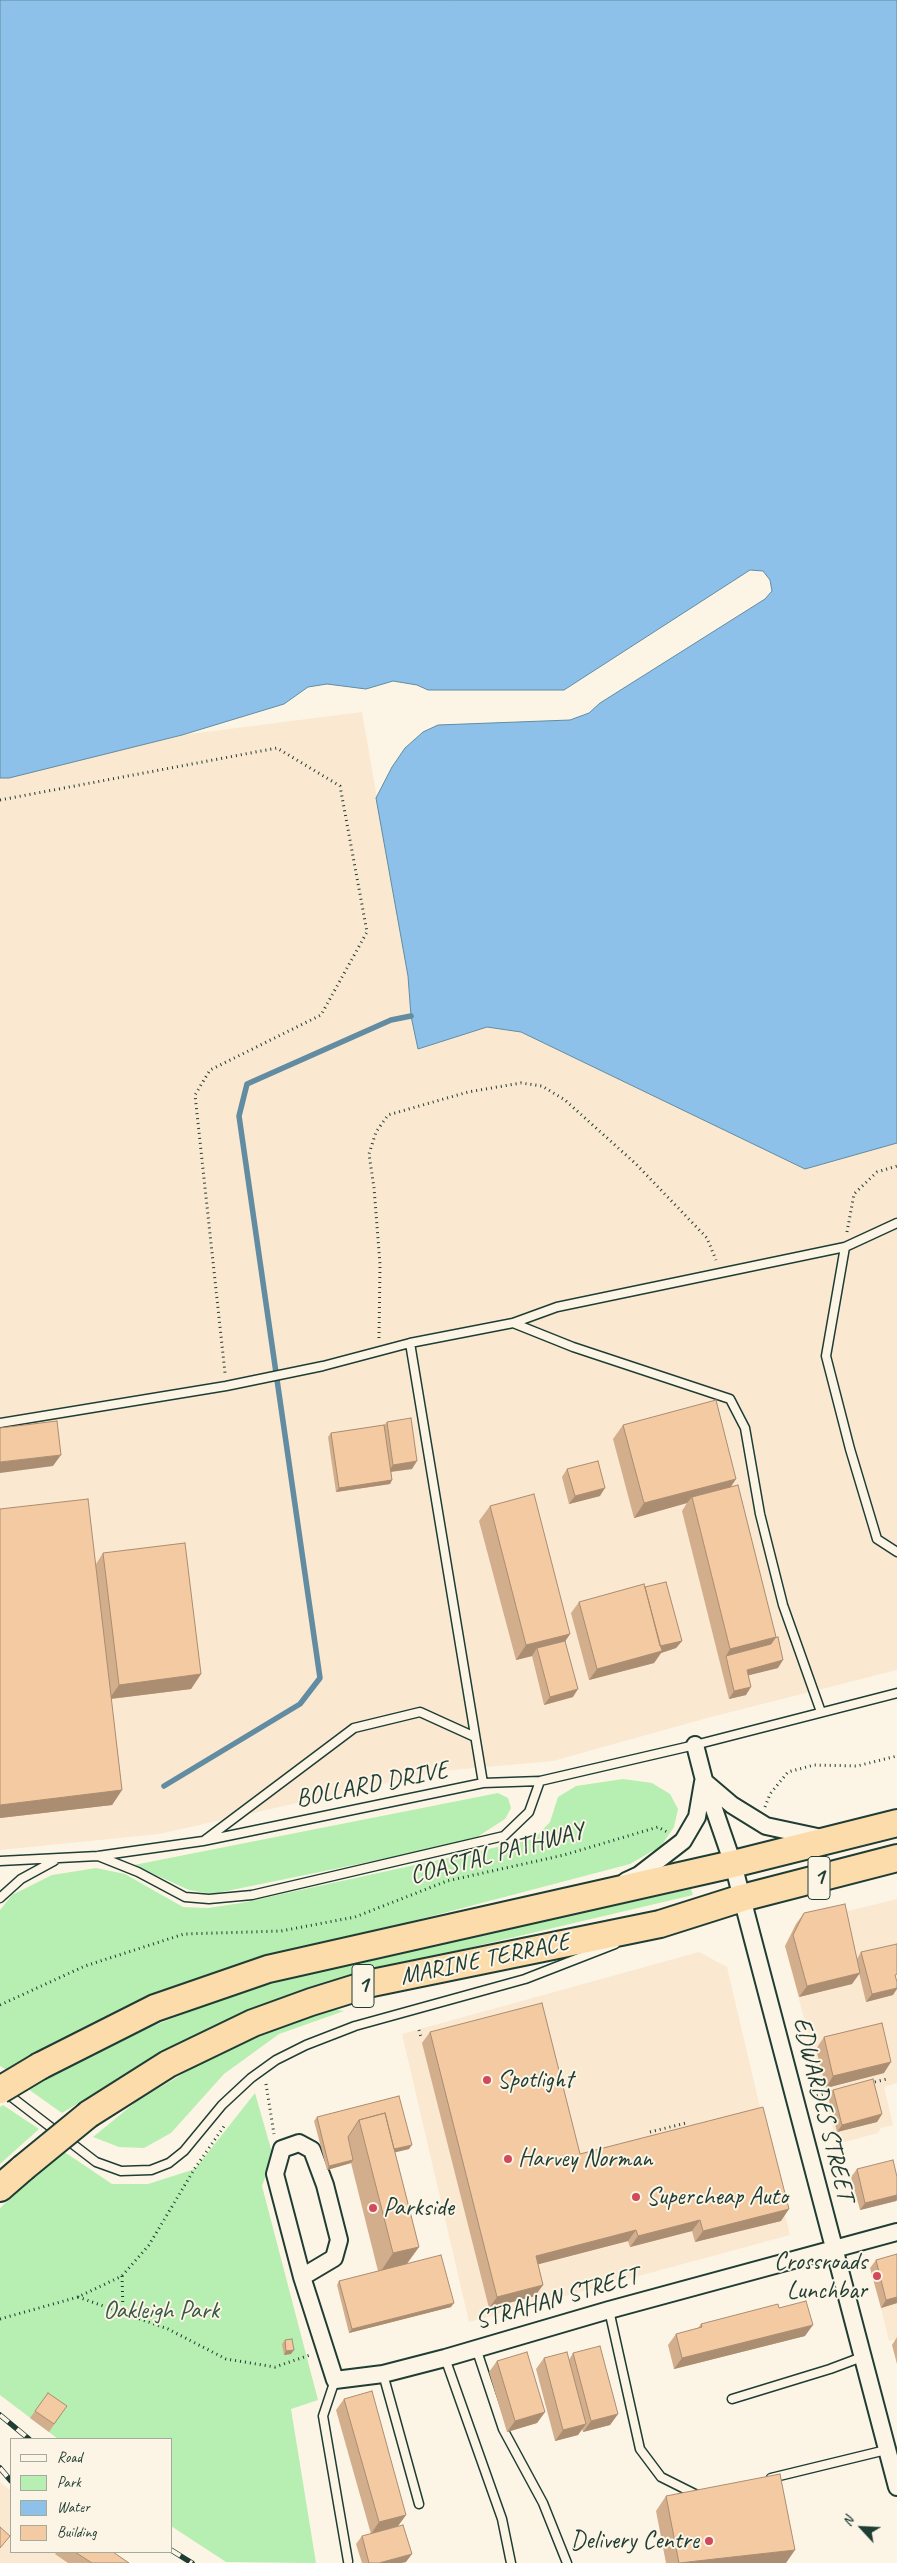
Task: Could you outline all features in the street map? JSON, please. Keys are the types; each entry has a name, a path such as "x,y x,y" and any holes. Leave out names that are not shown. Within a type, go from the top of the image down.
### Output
{"highway":[{"name":"MARINE TERRACE","path":"0,2089 40,2066 155,2008 268,1969 733,1864 897,1823"},
{"name":"MARINE TERRACE","path":"0,2188 89,2114 168,2064 253,2023 310,2002 372,1984 660,1924 742,1898 897,1858"}],"street":[{"name":"EDWARDES STREET","path":"695,1745 704,1780 733,1864 797,2101 833,2249 897,2488"},
{"path":"704,1780 732,1805 759,1822 781,1830 832,1839"},
{"path":"593,1895 638,1875 683,1840 698,1817 704,1780"},
{"path":"302,2277 334,2258 339,2240 325,2185 312,2150 299,2143 282,2149 275,2174 302,2277 335,2380"},
{"name":"STRAHAN STREET","path":"335,2380 384,2374 445,2358 609,2310 897,2232"}],"lane":[{"path":"0,1423 226,1386 324,1366 410,1343 514,1323 557,1307 845,1247 897,1223"},
{"path":"845,1247 826,1356 850,1449 877,1539 897,1552"},
{"path":"514,1323 574,1347 730,1400 745,1428 760,1514 783,1606 821,1712"},
{"path":"410,1343 483,1783"},
{"name":"BOLLARD DRIVE","path":"0,1861 56,1860 98,1856 203,1841 483,1783 540,1780 695,1745 897,1692"},
{"path":"203,1841 354,1728 420,1712 475,1737"},
{"path":"98,1856 138,1872 185,1897 210,1899 252,1895 504,1836 529,1812 540,1780"},
{"name":"BOLLARD DRIVE","path":"0,1898 21,1879 56,1860"},
{"path":"0,2089 96,2162 121,2171 141,2172 160,2167 176,2158 234,2092 264,2068 306,2045 355,2026 526,1979 600,1951 660,1924"},
{"path":"609,2310 640,2449 661,2477 694,2496 704,2493"},
{"path":"476,2348 504,2429 543,2502 567,2563"},
{"path":"732,2399 830,2369 862,2357"},
{"path":"445,2358 502,2519 511,2563"},
{"path":"384,2374 419,2504"},
{"path":"335,2380 323,2416 348,2561"},
{"path":"758,2481 886,2450"}],"path":[{"path":"0,800 277,748 340,786 367,932 320,1015 210,1070 195,1095 226,1386"},
{"path":"378,1351 380,1264 374,1188 369,1154 376,1132 388,1115 468,1092 521,1083 542,1086 565,1100 636,1164 707,1238 722,1273"},
{"path":"845,1247 854,1194 877,1172 897,1166"},
{"path":"759,1822 770,1794 788,1772 814,1764 857,1766 897,1756"},
{"name":"COASTAL PATHWAY","path":"0,2005 84,1966 184,1934 281,1931 355,1917 447,1881 564,1855 658,1827 683,1840"},
{"path":"420,2030 421,2037"},
{"path":"264,2068 275,2140"},
{"path":"869,2083 886,2079"},
{"path":"797,2101 842,2090"},
{"path":"0,2318 78,2297 122,2276 149,2245 195,2168 227,2122"},
{"path":"650,2132 686,2123"},
{"path":"122,2276 123,2311"},
{"path":"78,2297 123,2311 168,2329 226,2359 244,2363 275,2367 326,2352"}],"shaded area":[{"path":"362,712 408,976 411,1016 418,1049 487,1027 521,1032 805,1169 897,1143 897,1670 711,1717 553,1761 441,1771 159,1834 0,1850 0,775 47,768 182,735"},
{"path":"897,1899 897,2083 884,2087 893,2125 881,2128 878,2133 837,2144 785,1946 796,1924"},
{"path":"699,1952 727,1967 790,2235 469,2322 402,2034"},
{"path":"897,2261 897,2339 889,2341 881,2308"},
{"path":"0,2482 10,2490 10,2553 90,2553 105,2563 0,2563"}],"green space":[{"path":"623,1779 652,1783 670,1794 678,1809 674,1827 661,1846 630,1864 299,1951 8,2071 0,2066 0,1910 12,1895 52,1875 96,1868 125,1874 183,1907 208,1908 241,1903 534,1839 550,1822 558,1797 576,1786"},
{"path":"498,1793 508,1798 511,1808 505,1819 471,1841 212,1894 189,1890 134,1865"},
{"path":"691,1889 693,1895 328,1981 246,2012 156,2057 62,2113 28,2089 45,2077 119,2039 238,1993 324,1970"},
{"path":"332,2009 344,2011 279,2034 224,2074 171,2133 144,2148 119,2147 93,2137 137,2101 208,2059 274,2030"},
{"name":"Oakleigh Park","path":"255,2093 273,2156 262,2186 318,2400 291,2409 316,2563 226,2562 172,2527 172,2438 57,2438 0,2395 0,2208 63,2151 112,2184 148,2184 195,2169"},
{"path":"3,2105 39,2129 0,2164 0,2107"}],"water":[{"path":"0,0 897,0 897,1143 805,1169 521,1032 487,1027 418,1049 411,1016 408,976 376,798 392,767 405,748 423,732 438,725 570,720 589,713 600,703 765,599 772,591 770,580 763,571 750,570 564,690 428,690 417,685 393,681 366,689 327,684 308,687 284,704 182,735 9,778 0,778"}],"building":[{"path":"716,1400 736,1479 644,1503 623,1425"},
{"path":"411,1418 417,1461 393,1465 387,1422"},
{"path":"57,1421 61,1455 0,1462 0,1428"},
{"path":"384,1425 392,1480 339,1488 331,1433"},
{"path":"598,1461 605,1488 575,1496 567,1469"},
{"path":"738,1485 776,1637 730,1649 692,1497"},
{"path":"534,1494 570,1634 526,1645 490,1506"},
{"path":"88,1499 122,1790 0,1805 0,1509"},
{"path":"185,1543 201,1674 119,1685 103,1553"},
{"path":"666,1582 682,1641 660,1646 645,1587"},
{"path":"644,1584 662,1651 597,1669 579,1602"},
{"path":"778,1637 783,1660 747,1670 751,1687 734,1691 726,1656 771,1644"},
{"path":"565,1641 578,1689 550,1697 537,1648"},
{"path":"845,1904 860,1973 807,1986 793,1935 804,1913"},
{"path":"897,1944 897,1974 895,1975 897,1988 872,1994 861,1952"},
{"path":"542,2003 580,2154 763,2107 789,2209 703,2231 700,2220 638,2236 636,2230 536,2256 543,2285 497,2297 430,2032"},
{"path":"882,2023 891,2062 833,2076 824,2037"},
{"path":"873,2079 882,2114 842,2125 833,2090"},
{"path":"399,2096 412,2145 394,2149 385,2113 359,2120 348,2137 353,2160 329,2166 317,2117"},
{"path":"385,2113 419,2247 393,2253 359,2120"},
{"path":"893,2160 897,2177 897,2195 865,2203 857,2169"},
{"path":"897,2254 897,2297 886,2300 876,2260"},
{"path":"441,2255 454,2303 352,2329 339,2281"},
{"path":"806,2301 813,2325 682,2358 676,2334 702,2327 701,2324 778,2304 779,2308"},
{"path":"292,2339 294,2350 286,2351 285,2340"},
{"path":"600,2346 618,2414 591,2421 573,2353"},
{"path":"527,2352 545,2412 515,2421 497,2361"},
{"path":"567,2352 586,2424 563,2430 544,2358"},
{"path":"372,2391 406,2515 379,2522 344,2399"},
{"path":"48,2393 67,2406 54,2424 35,2411"},
{"path":"780,2474 795,2550 679,2563 666,2496"},
{"path":"403,2525 412,2554 379,2563 369,2563 362,2536"},
{"path":"0,2527 10,2536 0,2548"},
{"path":"77,2553 114,2553 129,2563 92,2563"}],"waterway":[{"path":"164,1786 300,1704 320,1678 239,1116 247,1084 391,1020 411,1016"}],"railway":[{"path":"0,2415 28,2438"},
{"path":"0,2468 10,2480"},
{"path":"172,2551 192,2563"}],"place":[{"name":"Spotlight","path":"487,2080"},
{"name":"Harvey Norman","path":"508,2159"},
{"name":"Supercheap Auto","path":"636,2197"},
{"name":"Parkside","path":"373,2208"},
{"name":"Crossroads Lunchbar","path":"877,2276"},
{"name":"Delivery Centre","path":"709,2541"}]}
